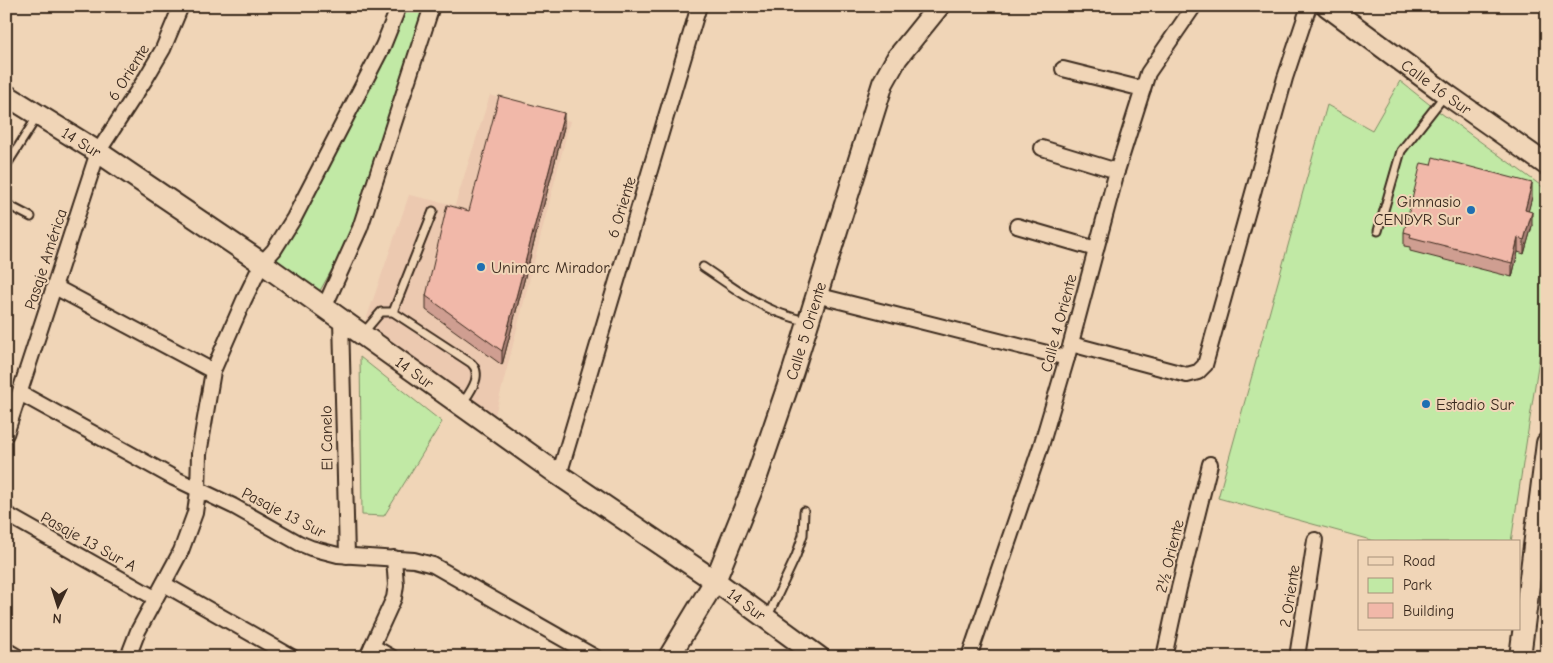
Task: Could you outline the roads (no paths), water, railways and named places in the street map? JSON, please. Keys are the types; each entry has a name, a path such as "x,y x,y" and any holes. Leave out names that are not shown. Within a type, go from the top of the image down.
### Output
{"main road":[{"name":"Calle 5 Oriente","path":"669,657 715,581 755,482 808,322 883,83 897,58 938,6"},
{"name":"Calle 16 Sur","path":"1327,6 1446,94 1547,165"},
{"name":"14 Sur","path":"6,95 98,152 262,264 559,475 715,581 819,657"},
{"path":"1520,657 1547,443"}],"street":[{"name":"6 Oriente","path":"98,152 163,49 180,6"},
{"path":"128,657 138,631 187,538 198,491 199,454 213,371 262,264 274,250 294,218 383,46 399,6"},
{"path":"324,308 360,228 432,6"},
{"name":"6 Oriente","path":"559,475 699,6"},
{"name":"Calle 4 Oriente","path":"968,657 1041,446 1071,344 1117,171 1148,74 1194,6"},
{"path":"1071,344 1187,375 1198,372 1205,365 1285,78 1310,6"},
{"path":"1063,69 1143,89"},
{"path":"1042,148 1117,171"},
{"name":"Pasaje América","path":"6,434 98,152"},
{"path":"1017,226 1096,250"},
{"path":"54,287 213,371"},
{"path":"816,295 1067,358"},
{"name":"El Canelo","path":"341,320 346,556"},
{"name":"Pasaje 13 Sur","path":"20,393 198,491 233,506 299,542 324,552 346,556 394,558 423,562 443,569 595,657"},
{"name":"2½ Oriente","path":"1164,657 1210,464"},
{"name":"Pasaje 13 Sur A","path":"6,514 155,598"},
{"name":"2 Oriente","path":"1297,657 1315,540"},
{"path":"391,657 370,651 394,598 396,585 394,558"},
{"path":"164,584 292,657"},
{"path":"6,650 18,657"}],"lane":[{"path":"1378,231 1401,151 1446,94"},
{"path":"6,166 39,115"},
{"path":"6,204 31,217"},
{"path":"393,312 433,211"},
{"path":"703,267 760,304 777,312 808,322"},
{"path":"362,335 381,312 393,312 475,367 476,380 461,406"},
{"path":"767,619 796,556 803,535 804,512"}],"place":[{"name":"Gimnasio CENDYR Sur","path":"1471,210"},
{"name":"Unimarc Mirador","path":"481,267"},
{"name":"Estadio Sur","path":"1426,404"}]}
